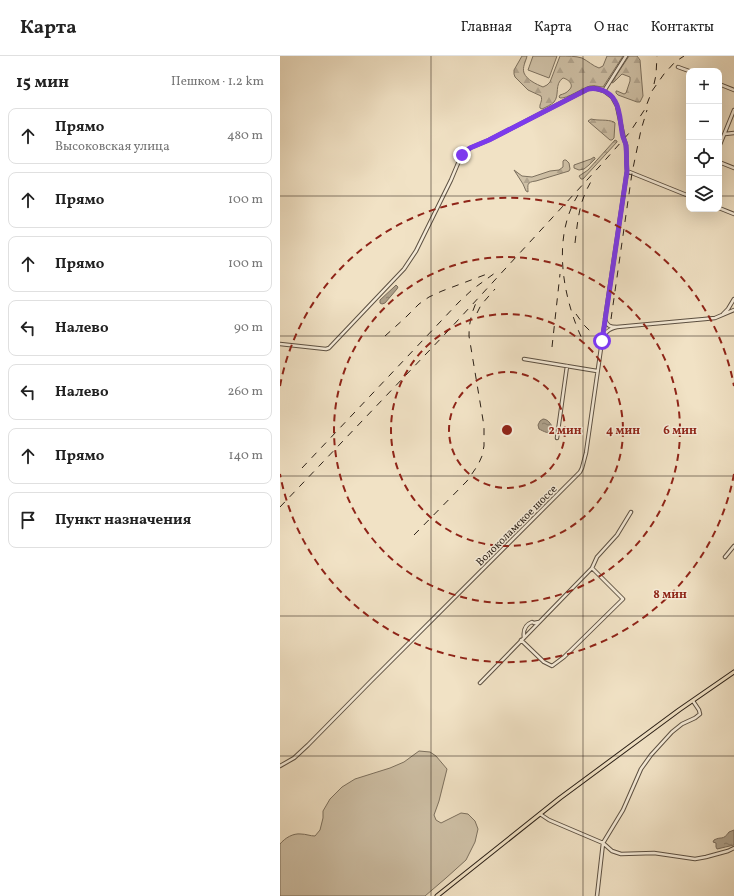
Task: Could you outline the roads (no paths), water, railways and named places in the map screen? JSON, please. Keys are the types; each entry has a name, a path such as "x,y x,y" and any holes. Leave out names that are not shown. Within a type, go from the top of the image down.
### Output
{"main road":[{"path":"437,896 598,770 734,672"}],"street":[{"path":"280,344 326,349 329,348 410,262 462,155 470,148 588,89 594,88 604,91 626,56"},
{"path":"678,67 686,70"},
{"path":"722,85 734,90"},
{"name":"Волоколамское шоссе","path":"280,766 294,758 308,745 580,472 582,468 586,453 627,171 626,145 618,110 615,100 604,91"},
{"path":"722,140 734,110"},
{"path":"724,134 734,133"},
{"path":"722,163 734,168"},
{"path":"627,171 686,195"},
{"path":"722,209 734,214"},
{"path":"715,318 728,310 734,299"},
{"path":"605,319 608,325 611,327 617,327 705,320 715,318 734,310"},
{"path":"603,336 608,330 617,327"},
{"path":"524,359 597,371"},
{"path":"557,438 567,366"},
{"path":"480,683 592,568 597,557 617,535 631,512"},
{"path":"725,556 734,546"},
{"path":"522,639 544,662 552,666 564,657 623,599 592,568"},
{"path":"522,639 523,631 529,623 539,622"},
{"path":"597,896 603,843 623,810 638,775 648,759 676,728 700,714 693,701"},
{"path":"540,814 550,820 603,843 612,851 621,854 654,853 695,859 734,848"}],"water":[{"path":"396,285 398,287 397,289 385,303 380,303 380,300"},
{"path":"543,419 549,422 554,432 544,432 539,429 538,425"},
{"path":"734,830 734,845 717,849 716,843 713,842 714,840 727,835 729,832"}],"railway":[{"path":"654,84 657,56"},
{"path":"280,507 447,332 599,167 630,132 645,109 652,91 664,74 675,62 684,56"},
{"path":"611,319 632,173 641,130 647,110"},
{"path":"575,243 578,218 584,195 592,180"},
{"path":"578,195 570,212 562,249 563,269 570,308 584,343"},
{"path":"302,468 459,302 473,289 499,270"},
{"path":"385,336 419,304 429,297 487,274"},
{"path":"552,347 560,274"},
{"path":"477,313 481,305 495,289"},
{"path":"414,535 467,481 478,465 482,456 484,446 484,426 469,336 469,327 476,303"},
{"path":"576,314 594,335"}]}
